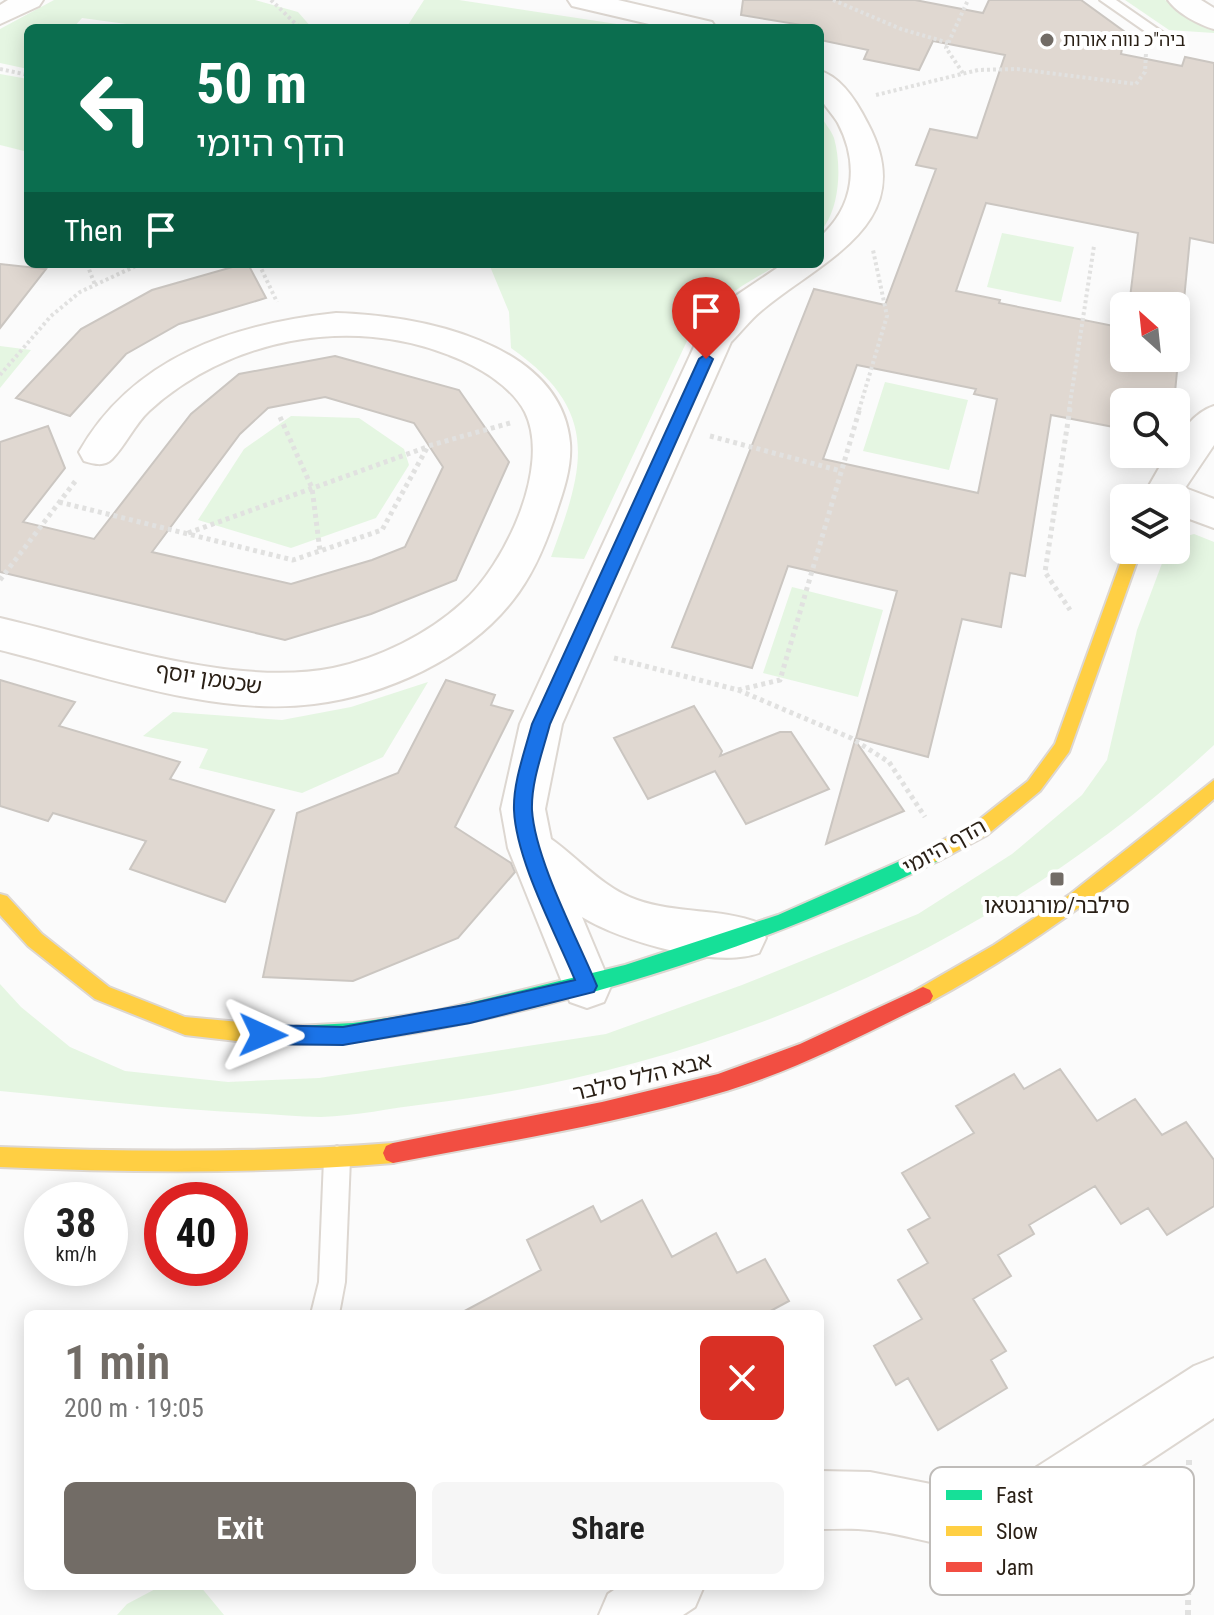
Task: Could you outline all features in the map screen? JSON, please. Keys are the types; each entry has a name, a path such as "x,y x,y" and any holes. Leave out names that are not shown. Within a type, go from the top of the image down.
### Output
{"street":[{"path":"0,16 29,0"},
{"path":"582,0 685,24"},
{"path":"1182,0 1214,20"},
{"path":"824,84 844,103 859,137 867,182 857,217 824,251"},
{"path":"587,986 530,848 523,809 541,724 716,336 749,303 800,268"},
{"name":"שכטמן יוסף","path":"0,634 242,688 297,689 351,680 403,662 446,638 479,614 502,588 523,550 550,476 552,440 544,413 524,384 491,360 444,338 394,327 333,323 290,328 246,341 193,363 161,382 135,403 97,452"},
{"path":"1174,484 1197,438 1214,419"},
{"path":"1190,505 1214,514"},
{"name":"הדף היומי","path":"0,902 35,940 102,993 185,1026 263,1035 343,1036 470,1014 587,986 743,938 885,879 981,829 1034,786 1063,747 1128,564"},
{"name":"אבא הלל סילבר","path":"0,1157 161,1163 337,1159 473,1138 626,1107 740,1077 853,1030 964,975 1038,926 1173,826 1214,788"},
{"name":"הדף היומי","path":"530,848 584,893 621,915 668,929 743,938"},
{"path":"1089,1467 1202,1394"},
{"path":"824,1500 870,1501 930,1513"},
{"path":"629,1615 668,1590"}],"lane":[{"path":"1107,0 1161,36"},
{"path":"326,1310 332,1282 337,1159"}],"path":[{"path":"271,0 296,24"},
{"path":"833,0 901,29 949,43"},
{"path":"963,73 946,48 968,0"},
{"path":"844,103 963,73 1017,69 1136,84 1145,72 1148,27"},
{"path":"0,69 24,74"},
{"path":"738,690 780,680 887,316 872,247 857,217"},
{"path":"1094,246 1045,572 1098,651"},
{"path":"89,268 95,285"},
{"path":"0,375 51,316 80,292 131,268"},
{"path":"261,268 290,328"},
{"path":"186,534 428,446 544,413"},
{"path":"280,417 312,488 320,551"},
{"path":"675,427 841,471"},
{"path":"59,502 293,560 382,530 428,446"},
{"path":"0,580 97,452"},
{"path":"576,648 738,690 851,738 889,762 946,847"},
{"path":"1194,1520 1202,1394"},
{"path":"1188,1615 1189,1595"}],"green space":[{"path":"54,0 255,0 298,12 308,24 126,24 82,18 77,24 24,24 24,68 0,63 0,29"},
{"path":"424,0 459,0 617,24 409,24"},
{"path":"1125,0 1165,0 1214,29 1214,33 1169,30"},
{"path":"0,74 24,78 24,151 0,145"},
{"path":"824,121 834,138 838,161 838,187 824,227"},
{"path":"1002,233 1074,247 1061,302 987,287"},
{"path":"491,268 772,268 717,305 687,341 584,559 551,557 572,495 578,442 572,418 560,394 540,371 511,348 509,312"},
{"path":"0,346 31,350 0,388"},
{"path":"885,382 968,400 949,470 863,451"},
{"path":"291,416 359,418 404,449 409,465 376,518 291,548 198,520 244,449"},
{"path":"1190,535 1214,542 1214,745 1131,816 1041,881 947,937 848,986 746,1028 641,1061 534,1087 360,1114 294,1116 0,1091 0,984 21,1007 70,1047 125,1071 228,1082 319,1078 606,1034 742,985 918,914 1012,854 1082,795 1107,760 1137,630 1162,564 1190,564"},
{"path":"792,587 883,610 858,697 763,673"},
{"path":"428,682 383,757 302,793 199,768 208,749 143,736 173,712 282,720 351,707"},
{"path":"153,1590 203,1590 224,1615 117,1615 127,1604"}],"building":[{"path":"743,0 915,0 983,13 989,0 1081,0 1125,32 1121,54 1182,66 1185,57 1214,63 1214,243 1190,238 1185,292 1131,292 1138,233 986,203 956,291 1110,325 1110,372 1177,372 1175,388 1110,388 1110,426 1051,415 1025,576 1010,573 1001,627 962,619 928,757 856,738 897,591 788,566 752,668 672,647 814,289 885,305 936,169 916,165 930,129 977,138 1005,55 933,41 919,70 864,59 868,50 824,41 824,24 796,24 741,15","holes":["857,365 976,389 974,394 997,399 978,493 823,459"]},
{"path":"0,264 46,269 0,328"},
{"path":"229,268 250,268 266,298 179,324 126,354 70,416 16,398 81,329 152,290"},
{"path":"335,356 459,390 509,462 456,580 371,614 285,640 0,572 0,442 48,426 65,468 23,522 94,539 191,414 239,374","holes":["325,397 414,423 443,467 405,547 291,584 152,552 240,434 268,408"]},
{"path":"0,680 75,702 59,726 180,762 170,779 274,810 225,902 130,869 146,841 53,813 48,821 0,806"},
{"path":"446,680 495,695 491,705 513,711 455,827 511,863 515,872 458,938 353,981 263,977 297,813 398,773"},
{"path":"694,706 722,751 720,756 780,732 791,732 829,789 746,824 715,771 648,799 614,738"},
{"path":"855,740 904,811 826,844"},
{"path":"1060,1069 1097,1121 1135,1099 1162,1135 1186,1122 1214,1160 1214,1206 1167,1235 1148,1208 1121,1224 1095,1186 1029,1225 1034,1234 998,1255 1011,1276 973,1299 1006,1351 991,1360 1007,1388 938,1430 908,1378 896,1385 874,1346 922,1319 898,1280 928,1263 908,1230 930,1218 902,1173 974,1133 956,1106 1014,1074 1024,1089"},
{"path":"642,1200 672,1257 716,1233 737,1273 765,1259 789,1301 772,1310 466,1310 541,1270 527,1240 593,1206 601,1222"}],"traffic: fast":[{"path":"297,1035 353,1033 436,1021 625,974 783,922 934,854"}],"traffic: slow":[{"path":"934,854 981,829 1034,786 1063,747 1128,564"},
{"path":"923,996 963,975 1039,927 1111,874 1214,788"},
{"path":"0,902 35,940 102,993 185,1026 263,1035 297,1035"},
{"path":"0,1157 128,1162 305,1160 393,1153"}],"traffic: jam":[{"path":"393,1153 602,1112 718,1084 805,1052 923,996"}],"place":[{"name":"ביה\"כ נווה אורות","path":"1047,40"},
{"name":"סילבר/מורגנטאו","path":"1057,879"}],"route":[{"path":"263,1035 343,1036 470,1014 587,986 530,848 523,809 528,777 541,724 706,359"}]}
